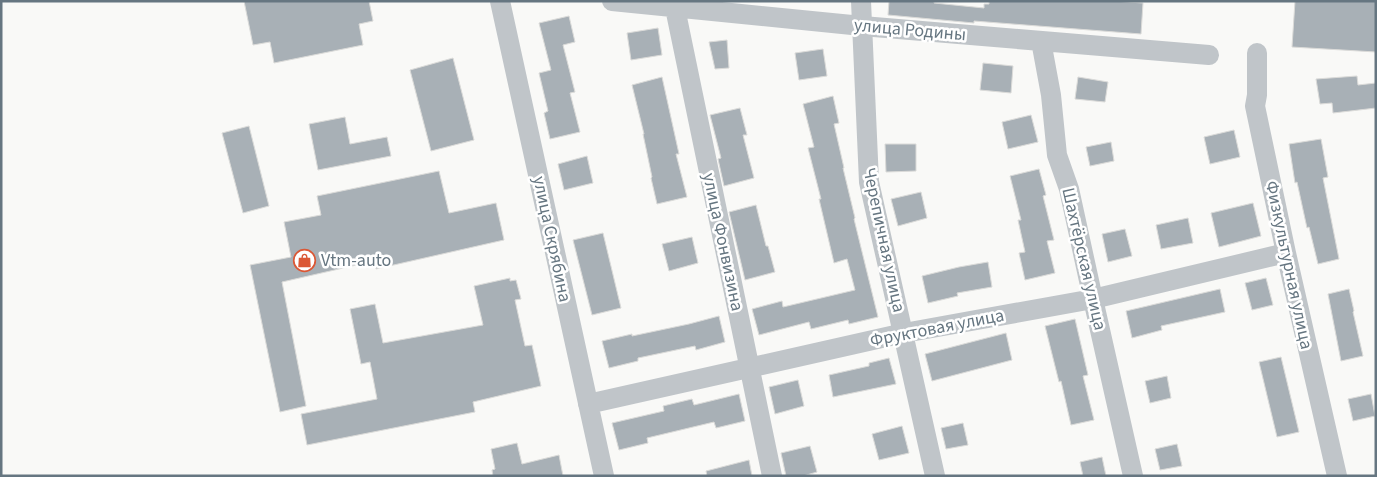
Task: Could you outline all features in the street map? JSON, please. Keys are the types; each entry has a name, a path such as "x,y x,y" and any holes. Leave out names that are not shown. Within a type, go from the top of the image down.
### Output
{"street":[{"name":"улица Скрябина","path":"500,1 604,476"},
{"name":"улица Родины","path":"612,1 862,26 1209,55"},
{"name":"Черепичная улица","path":"861,1 869,182 935,476"},
{"name":"улица Фонвизина","path":"675,8 772,476"},
{"name":"Шахтёрская улица","path":"1041,41 1051,95 1057,155 1069,189 1133,476"},
{"name":"Физкультурная улица","path":"1257,53 1257,95 1255,106 1286,253 1337,476"},
{"name":"Фруктовая улица","path":"588,404 904,333 1093,299 1286,253"}],"building":[{"path":"244,1 369,1 373,21 359,24 363,45 274,63 270,42 253,45"},
{"path":"889,1 934,1 934,3 984,8 984,4 989,4 989,1 1113,1 1143,3 1141,34 974,21 974,23 888,15"},
{"path":"1295,1 1376,1 1376,52 1292,47"},
{"path":"569,16 575,42 563,45 575,92 570,93 580,132 550,139 544,113 548,111 539,73 551,70 539,23"},
{"path":"658,28 662,55 631,60 627,33"},
{"path":"727,40 729,68 715,69 709,42"},
{"path":"823,49 827,76 799,80 795,53"},
{"path":"453,58 474,140 431,151 410,70"},
{"path":"983,63 1013,66 1011,93 980,90"},
{"path":"1357,76 1358,85 1376,83 1376,108 1333,113 1332,103 1320,104 1316,79"},
{"path":"662,77 679,154 676,154 687,197 657,204 644,134 632,85"},
{"path":"1078,77 1108,82 1105,102 1075,99"},
{"path":"833,96 839,123 834,124 854,219 878,317 849,324 848,320 811,329 809,322 759,335 752,309 782,301 783,307 855,290 847,259 834,263 808,148 814,147 803,104"},
{"path":"740,108 747,135 743,135 754,178 724,186 718,159 721,158 710,115"},
{"path":"1031,115 1038,142 1008,149 1002,122"},
{"path":"345,117 350,144 387,137 391,156 318,170 309,124"},
{"path":"249,126 269,206 243,213 222,133"},
{"path":"1234,130 1240,157 1210,164 1204,137"},
{"path":"1321,139 1328,177 1323,178 1339,259 1318,264 1309,227 1307,228 1297,182 1295,183 1289,144"},
{"path":"1111,142 1114,161 1090,166 1086,147"},
{"path":"885,144 916,144 916,171 886,172"},
{"path":"587,156 593,183 564,190 558,164"},
{"path":"1039,169 1046,195 1043,196 1054,240 1047,241 1055,273 1025,280 1019,253 1025,252 1018,220 1021,220 1010,176"},
{"path":"439,171 449,213 496,203 504,240 376,269 374,261 282,282 306,406 280,412 250,265 291,257 284,222 321,215 317,196"},
{"path":"921,192 927,218 898,226 891,199"},
{"path":"1253,203 1261,236 1219,247 1211,213"},
{"path":"756,205 766,246 768,246 775,272 745,280 729,212"},
{"path":"1188,218 1193,243 1161,249 1156,225"},
{"path":"1125,229 1132,256 1108,262 1102,234"},
{"path":"603,233 621,308 592,315 573,240"},
{"path":"692,237 698,263 669,271 662,244"},
{"path":"988,262 992,287 957,293 958,296 928,303 922,276"},
{"path":"510,278 510,281 516,280 521,299 515,300 525,346 532,345 541,386 473,402 475,412 307,445 301,414 377,399 370,362 361,364 350,309 375,304 383,343 483,325 474,286"},
{"path":"1266,278 1273,305 1252,310 1245,283"},
{"path":"1220,289 1225,312 1161,326 1162,330 1132,338 1126,311"},
{"path":"1349,289 1363,356 1341,361 1328,294"},
{"path":"719,316 725,342 696,350 695,346 638,358 638,361 609,368 602,341 689,324"},
{"path":"1075,319 1088,375 1083,376 1094,420 1071,425 1061,381 1059,382 1045,326"},
{"path":"1006,333 1012,360 932,381 925,354"},
{"path":"1281,357 1299,432 1277,437 1259,362"},
{"path":"889,358 896,384 833,397 829,375 869,366 869,363"},
{"path":"1167,376 1171,398 1150,403 1145,381"},
{"path":"798,380 804,406 775,414 769,387"},
{"path":"739,394 745,421 716,428 714,422 647,438 648,443 619,450 612,423 664,411 663,406 692,399 694,405"},
{"path":"1371,394 1375,416 1353,421 1348,399"},
{"path":"963,423 968,445 946,449 941,428"},
{"path":"902,426 909,453 879,460 872,434"},
{"path":"517,443 522,464 559,455 563,476 493,476 492,470 495,469 491,449"},
{"path":"1177,444 1182,466 1160,470 1155,449"},
{"path":"810,446 817,472 803,476 786,476 781,453"},
{"path":"1102,457 1106,476 1083,476 1080,462"},
{"path":"749,460 752,476 707,476 706,471"}],"place":[{"name":"Vtm-auto","path":"305,260"}]}
